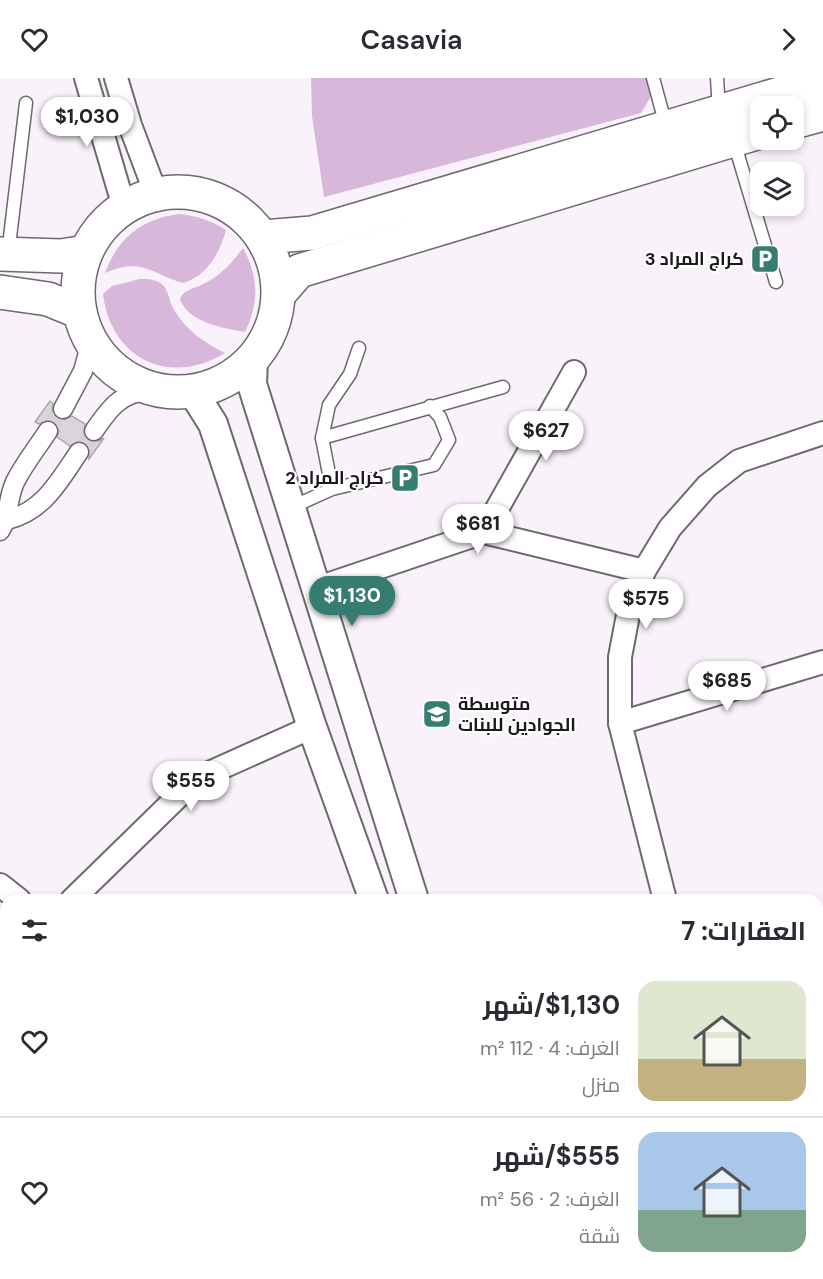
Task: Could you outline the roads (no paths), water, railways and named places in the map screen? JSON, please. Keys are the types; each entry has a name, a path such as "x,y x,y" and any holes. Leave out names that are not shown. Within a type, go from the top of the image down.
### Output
{"main road":[{"path":"263,237 312,233 823,81"},
{"path":"804,120 823,114"},
{"path":"279,294 299,271 747,136"},
{"path":"186,191 216,199 243,214 263,237 275,264 279,294 272,329 253,360 235,375 215,386 193,392 149,391 112,368 91,342 80,312 78,282 86,252 96,235 124,207 156,194 186,191"},
{"path":"4,255 61,256 86,252"},
{"path":"0,292 48,300 80,312"}],"street":[{"path":"87,78 124,207"},
{"path":"116,78 156,194"},
{"path":"63,409 83,371 91,342"},
{"path":"253,360 252,384 412,894"},
{"path":"483,532 574,372"},
{"path":"94,431 115,403 137,392 149,391"},
{"path":"193,392 213,423 312,727 372,894"},
{"path":"4,526 15,481 48,431"},
{"path":"663,894 620,723 620,657 628,615 644,571 670,528 707,486 739,461 823,434"},
{"path":"4,526 39,506 79,452"},
{"path":"315,589 483,532 644,571"},
{"path":"620,723 823,662"},
{"path":"78,894 196,779 312,727"}],"lane":[{"path":"653,78 666,127"},
{"path":"717,78 719,112"},
{"path":"4,255 26,103"},
{"path":"747,136 776,282"},
{"path":"333,489 322,438 329,405 350,374 359,348"},
{"path":"322,438 503,387"},
{"path":"292,507 333,489 434,465 449,440 440,417 430,406"}],"tunnel":[{"path":"48,431 63,409"},
{"path":"79,452 94,431"}],"place":[{"name":"كراج المراد 3","path":"765,259"},
{"name":"كراج المراد 2","path":"405,478"},
{"name":"متوسطة الجوادين للبنات","path":"437,714"}]}
